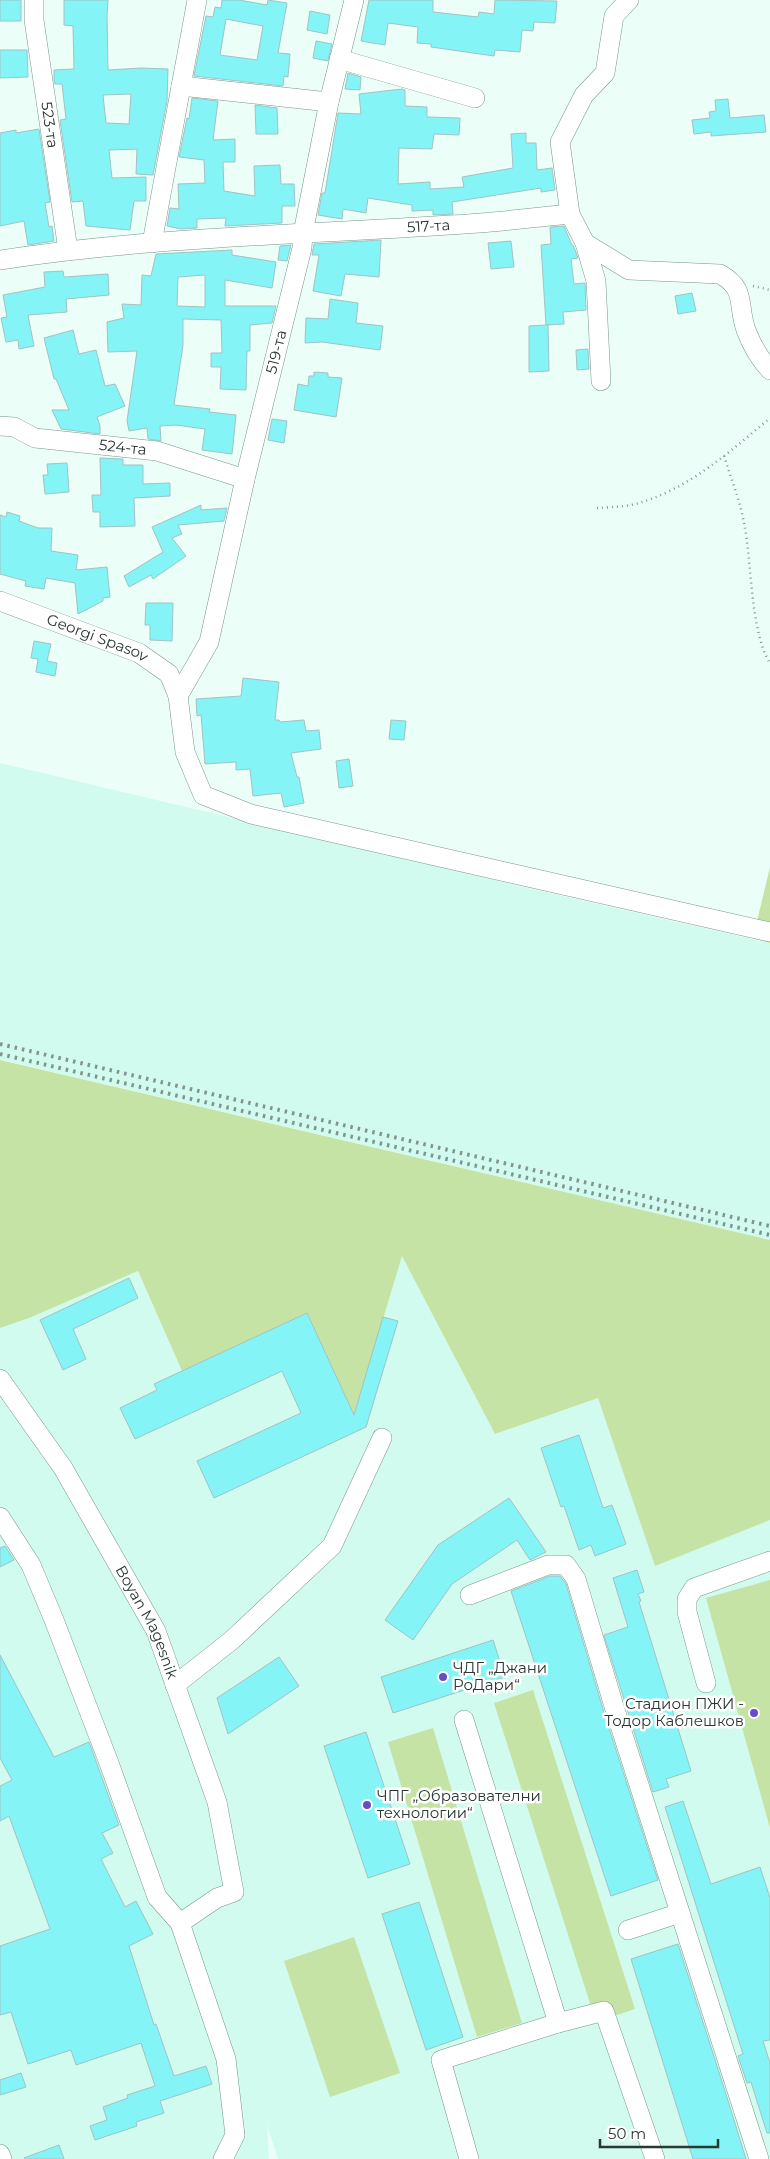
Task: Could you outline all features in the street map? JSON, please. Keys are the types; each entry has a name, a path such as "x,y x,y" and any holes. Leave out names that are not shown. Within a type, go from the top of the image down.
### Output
{"street":[{"name":"523-та","path":"34,0 34,20 68,250"},
{"path":"152,243 197,0"},
{"name":"519-та","path":"178,696 209,642 245,478 302,248 303,233 329,102 354,0"},
{"path":"600,381 596,280 585,243 570,214 560,142 584,96 605,73 614,16 629,0"},
{"path":"340,60 475,98"},
{"path":"181,86 329,102"},
{"name":"517-та","path":"0,260 68,250 152,243 451,225 570,214"},
{"path":"585,243 629,270 720,274 732,281 739,291 746,329 758,357 770,370"},
{"name":"524-та","path":"0,426 14,427 35,438 157,451 245,478"},
{"name":"Georgi Spasov","path":"0,600 139,653 169,674 178,696 185,752 203,794 251,814 770,932"},
{"name":"Boyan Magesnik","path":"0,1379 63,1468 156,1631 217,1802 234,1892 217,1898 180,1922"},
{"path":"176,1685 232,1640 332,1546 382,1438"},
{"path":"0,1517 31,1566 54,1620 109,1763 157,1898 180,1922 226,2059 236,2135 223,2159"},
{"path":"706,1683 687,1612 687,1599 694,1588 770,1561"},
{"path":"470,1595 548,1565 566,1565 576,1579 616,1713 759,2159"},
{"path":"464,1720 558,2023"},
{"path":"628,1930 680,1913"},
{"path":"466,2158 441,2060 558,2023 604,2011 655,2159"},
{"path":"0,2154 2,2159"}],"path":[{"path":"597,508 642,503 683,484 724,456 770,418"},
{"path":"724,456 744,523 757,622 762,647 770,663"}],"shaded area":[{"path":"0,763 545,892 770,943 770,1240 2,1060 0,1067"},
{"path":"402,1255 495,1434 598,1398 655,1565 770,1520 770,2159 278,2159 267,2125 269,2159 2,2159 0,2154 0,1328 29,1318 138,1271 182,1371 307,1313 354,1414"}],"green space":[{"path":"770,867 770,943 753,938"},
{"path":"0,1060 770,1240 770,1520 655,1566 598,1398 495,1434 402,1256 354,1415 307,1313 182,1371 138,1271 29,1318 0,1328"},
{"name":"Стадион ПЖИ - Тодор Каблешков","path":"770,1580 770,1828 706,1598"},
{"path":"533,1690 635,2009 596,2022 494,1703"},
{"path":"433,1728 522,2023 477,2037 388,1742"},
{"path":"354,1937 400,2073 330,2097 284,1961"}],"building":[{"path":"0,0 21,0 21,21 0,21"},
{"path":"64,0 108,0 108,70 168,69 167,101 153,175 136,174 137,149 109,150 112,178 146,177 146,201 134,201 130,230 86,226 83,201 72,202 60,120 66,119 62,84 55,84 54,80 54,70 74,69 73,26 64,25","holes":["131,94 129,124 106,123 103,95"]},
{"path":"222,0 239,0 267,5 268,0 287,3 278,53 290,54 288,77 284,76 283,86 194,76 206,16 213,17 215,7 221,8","holes":["226,19 263,26 257,60 220,55"]},
{"path":"369,0 433,0 433,12 478,17 479,12 494,14 495,0 557,1 555,23 534,22 533,31 522,30 520,52 495,50 494,56 431,47 431,44 417,43 418,27 388,23 385,45 361,41"},
{"path":"310,11 330,15 327,34 307,30"},
{"path":"316,41 332,44 328,61 313,58"},
{"path":"0,50 27,50 28,77 0,78"},
{"path":"348,73 361,77 360,90 345,89"},
{"path":"405,90 405,106 427,107 427,117 460,118 459,135 434,134 432,149 399,148 398,184 430,182 430,189 464,187 462,177 513,168 511,134 526,133 526,143 536,143 537,170 552,168 555,190 541,192 541,188 452,202 453,214 433,215 433,210 412,211 412,205 368,198 366,213 343,209 342,219 318,215 322,193 325,193 338,113 361,114 359,94"},
{"path":"192,98 218,101 213,140 235,139 235,162 223,162 224,191 255,196 254,166 280,165 281,184 294,184 295,206 282,206 282,223 225,226 226,218 197,219 197,228 181,229 167,226 170,208 179,209 178,184 205,183 204,160 179,157 187,118 189,119"},
{"path":"728,99 730,118 764,115 766,132 711,136 711,132 694,134 692,120 710,118 709,112 716,111 715,100"},
{"path":"255,105 277,108 278,134 256,134"},
{"path":"39,129 50,202 45,203 49,227 52,226 54,241 28,245 24,221 0,226 0,133 16,130 16,133"},
{"path":"564,226 578,258 571,259 574,284 585,283 586,310 563,312 564,324 546,325 541,245 551,244 550,227"},
{"path":"381,240 379,277 345,274 341,296 313,291 319,255 312,255 314,244"},
{"path":"511,241 514,267 491,269 488,243"},
{"path":"291,245 287,261 278,260 280,246"},
{"path":"232,250 232,255 276,262 272,288 225,280 225,306 276,306 272,323 250,325 250,351 247,351 246,390 220,389 221,367 211,367 211,353 222,353 221,320 183,319 183,345 174,405 210,409 209,412 236,415 232,454 202,450 205,429 176,425 160,426 161,441 148,439 147,428 129,431 127,421 137,351 108,352 107,322 124,318 122,304 141,305 142,275 151,276 156,254","holes":["205,275 205,307 177,306 178,277"]},
{"path":"63,271 64,277 108,274 109,295 66,299 67,312 28,315 34,346 19,349 18,340 6,342 1,318 7,317 3,295 45,287 44,272"},
{"path":"692,293 696,311 678,314 675,296"},
{"path":"330,299 358,303 356,323 383,326 380,350 322,342 305,343 306,318 328,319"},
{"path":"548,325 549,371 529,372 529,326"},
{"path":"73,330 79,354 96,350 105,386 115,384 125,406 97,417 100,434 61,429 52,410 69,410 56,379 54,379 44,338"},
{"path":"588,349 589,369 577,370 576,350"},
{"path":"314,372 328,373 328,377 342,378 336,417 294,410 298,384 308,386 309,376 314,376"},
{"path":"272,419 287,421 284,443 268,440"},
{"path":"100,458 123,459 123,465 143,465 143,484 170,483 170,496 134,498 135,526 100,527 100,512 93,512 92,495 101,495"},
{"path":"67,463 69,492 45,494 43,475 48,475 47,464"},
{"path":"201,505 201,510 227,508 224,521 178,525 182,534 172,538 186,556 153,579 151,575 129,587 124,576 163,552 152,527"},
{"path":"7,512 20,516 19,521 38,528 52,528 51,551 78,555 76,570 107,567 110,597 103,598 103,601 78,614 75,583 46,578 44,589 25,586 26,581 0,574 0,515 6,517"},
{"path":"146,603 173,603 172,641 150,640 150,625 145,625"},
{"path":"34,641 51,644 47,661 57,663 55,676 36,672 38,659 31,658"},
{"path":"243,678 279,682 275,720 280,722 304,720 306,731 319,730 321,749 291,753 297,777 299,777 304,803 284,807 281,793 253,796 250,769 236,770 236,762 205,764 201,715 197,716 196,699 241,696"},
{"path":"391,720 406,721 404,740 389,739"},
{"path":"349,759 353,786 339,788 336,761"},
{"path":"129,1278 138,1298 73,1329 86,1359 63,1370 40,1320"},
{"path":"307,1313 354,1415 383,1317 398,1321 366,1427 214,1498 197,1461 301,1413 282,1371 135,1439 120,1408 157,1390 154,1384"},
{"path":"579,1435 603,1508 612,1505 626,1544 595,1556 591,1545 579,1550 564,1506 561,1507 541,1448"},
{"path":"509,1498 546,1552 530,1560 517,1540 452,1584 413,1640 385,1620 438,1545"},
{"path":"5,1546 14,1560 0,1567 0,1548"},
{"path":"637,1570 644,1592 638,1594 641,1601 639,1602 691,1771 666,1779 669,1787 653,1792 604,1635 628,1627 613,1578"},
{"path":"550,1576 560,1576 566,1584 605,1716 658,1880 611,1896 511,1591"},
{"path":"493,1640 505,1677 393,1713 381,1677"},
{"path":"0,1655 54,1757 89,1742 119,1825 102,1833 113,1853 101,1859 125,1907 136,1901 153,1934 129,1946 154,2025 156,2024 174,2076 206,2066 212,2084 160,2101 164,2113 136,2122 137,2126 95,2140 90,2126 107,2120 103,2107 128,2098 127,2095 155,2086 141,2043 76,2065 71,2050 28,2064 11,2012 0,2015 0,1946 50,1929 9,1816 0,1821 0,1786 12,1780 0,1758"},
{"path":"279,1657 299,1686 228,1734 217,1698"},
{"path":"366,1732 410,1864 368,1878 324,1746"},
{"path":"683,1801 711,1884 760,1867 770,1898 770,2040 763,2041 770,2063 770,2133 767,2133 751,2082 747,2083 738,2056 743,2054 665,1807"},
{"path":"419,1902 463,2037 426,2050 382,1914"},
{"path":"678,1944 746,2159 693,2159 631,1959"},
{"path":"21,2073 26,2087 0,2095 0,2080"},
{"path":"59,2145 64,2159 24,2158"}],"railway":[{"path":"0,1044 770,1226"},
{"path":"0,1054 770,1235"}],"place":[{"name":"ЧДГ „Джани РоДари“","path":"443,1677"},
{"name":"Стадион ПЖИ - Тодор Каблешков","path":"754,1713"},
{"name":"ЧПГ „Образователни технологии“","path":"367,1805"}]}
